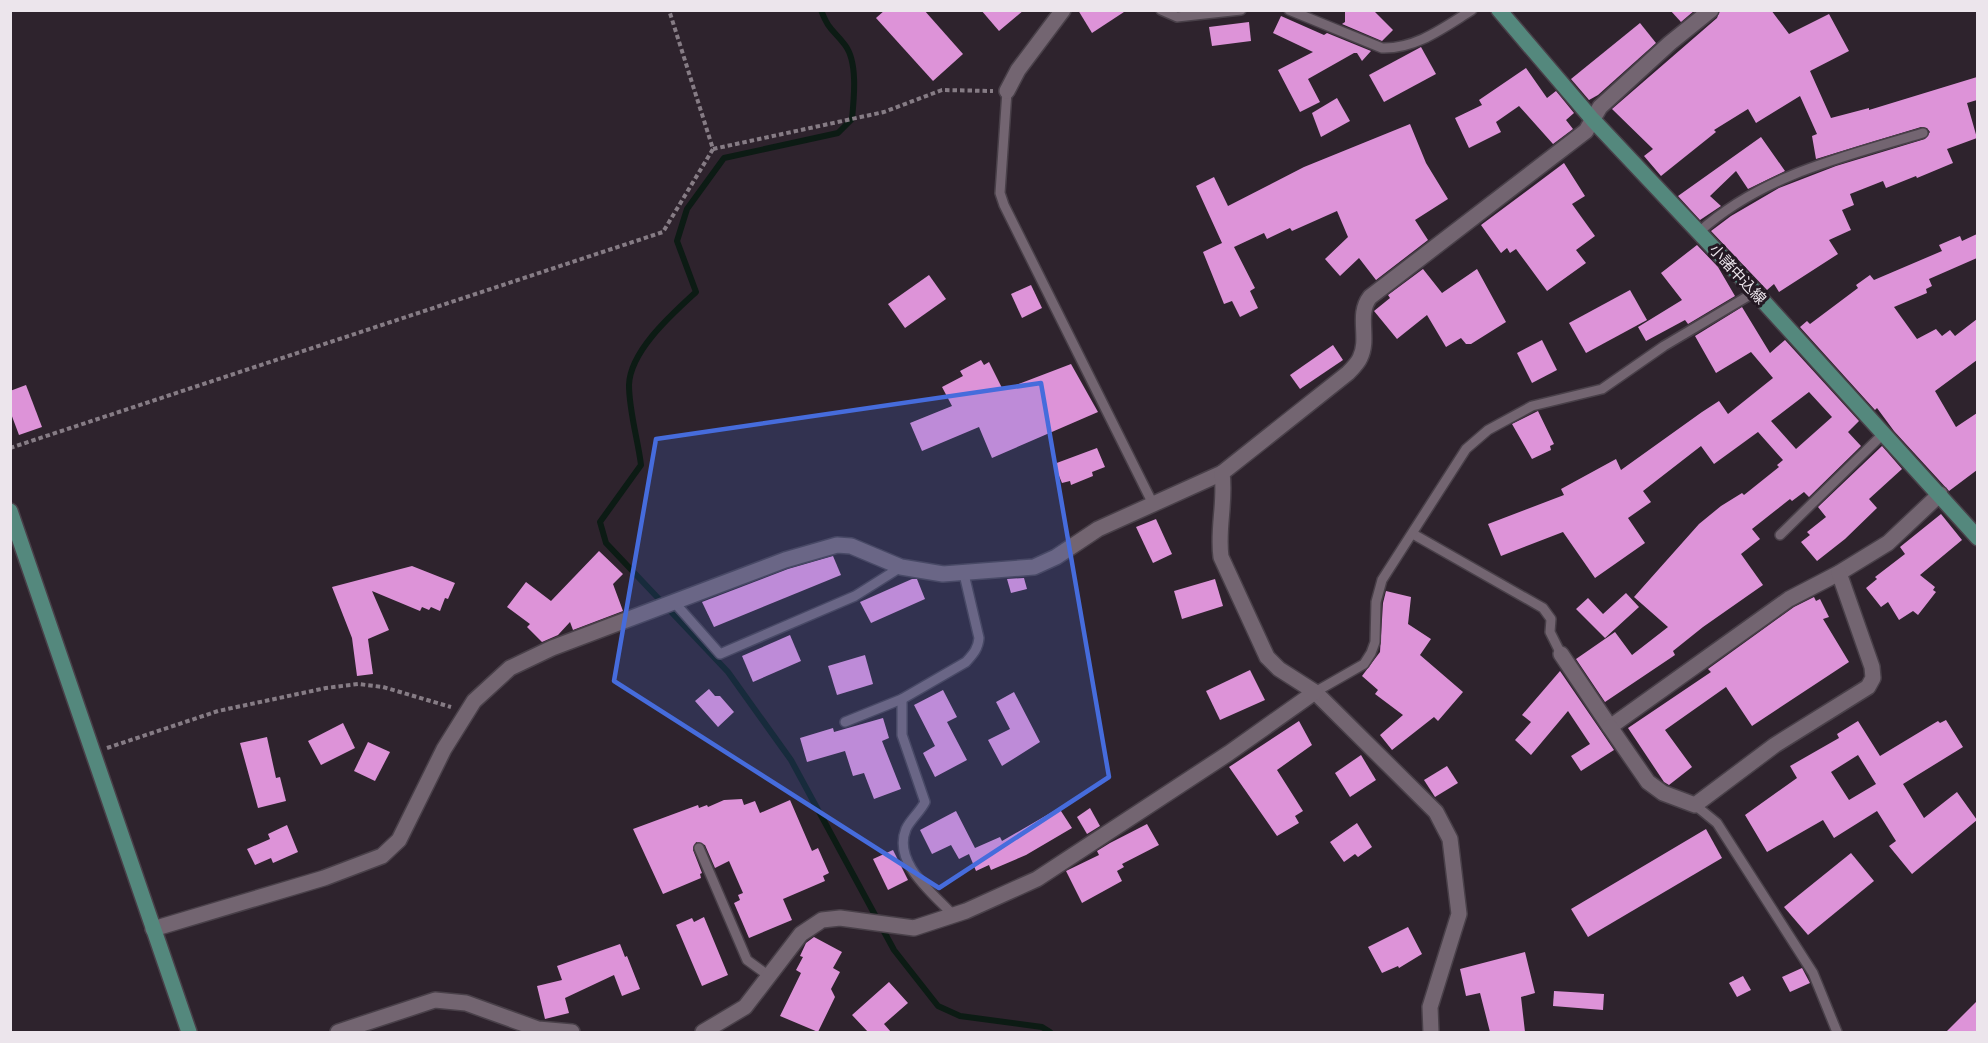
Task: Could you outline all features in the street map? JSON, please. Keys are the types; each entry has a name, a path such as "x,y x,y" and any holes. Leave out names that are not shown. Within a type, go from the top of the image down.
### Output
{"main road":[{"name":"小諸中込線","path":"1499,10 1593,120 1755,292 1977,537"},
{"path":"10,511 189,1032"}],"street":[{"path":"1007,91 1018,70 1063,10"},
{"path":"153,929 324,878 391,850 399,840 409,816 467,711 486,688 510,668 552,648 785,560 837,545 851,546 901,567 943,574 1034,567 1056,557 1098,529 1222,473 1348,373 1360,359 1364,344 1363,314 1365,304 1370,297 1586,130 1608,99 1670,43 1711,10"},
{"path":"1222,473 1224,487 1221,557 1267,657 1279,669 1315,692 1436,812 1450,839 1459,914 1430,1007 1431,1032"},
{"path":"1610,727 1789,599 1839,573 1888,543 1940,494"},
{"path":"1561,654 1648,782 1663,793 1695,805 1775,745 1868,687 1873,678 1872,667 1839,573"},
{"path":"703,1032 746,1007 811,924 840,918 914,928 953,915 1037,879 1229,753 1315,692"},
{"path":"338,1032 435,1000 466,1003 538,1029 572,1032"}],"lane":[{"path":"1161,10 1177,17 1241,10"},
{"path":"1288,10 1382,48 1397,48 1428,37 1472,10"},
{"path":"1007,91 1000,193 1004,205 1153,504"},
{"path":"1699,232 1722,211 1783,177 1923,133"},
{"path":"1315,692 1364,664 1371,653 1375,642 1376,602 1382,580 1467,449 1488,430 1532,406 1602,390 1664,346 1755,292"},
{"path":"1780,535 1884,433"},
{"path":"1413,534 1543,608 1551,619 1550,632 1561,654"},
{"path":"669,604 720,654 855,596 901,567"},
{"path":"845,722 902,699 966,662 978,646 979,638 964,574"},
{"path":"902,699 902,735 925,802 906,829 905,855 915,874 953,915"},
{"path":"1695,805 1717,823 1789,934 1813,973 1837,1032"},
{"path":"699,848 747,960 769,976"}],"path":[{"path":"669,10 713,149"},
{"path":"10,448 663,231 713,149 884,112 942,90 1007,91"},
{"path":"92,753 218,711 347,685 383,687 467,711"}],"highlighted area":[{"path":"1041,383 1109,777 939,888 614,681 656,439"}],"building":[{"path":"885,10 924,10 963,54 933,81 876,18"},
{"path":"981,10 1024,10 999,31"},
{"path":"1078,10 1127,10 1092,33"},
{"path":"1345,10 1373,10 1393,30 1382,41 1342,24 1345,22"},
{"path":"1670,10 1695,10 1681,22"},
{"path":"1720,10 1771,10 1789,34 1829,14 1849,51 1810,71 1831,118 1869,108 1869,110 1977,77 1977,100 1967,103 1977,138 1947,149 1953,163 1886,188 1883,181 1850,194 1854,205 1842,210 1851,230 1829,240 1838,254 1779,292 1774,284 1767,290 1711,231 1731,216 1779,188 1836,166 1925,139 1930,132 1927,128 1921,127 1816,159 1812,136 1817,134 1800,96 1756,123 1748,109 1714,130 1716,132 1661,176 1644,156 1653,149 1612,109 1717,18"},
{"path":"1281,16 1324,35 1327,33 1371,51 1362,61 1357,53 1354,53 1308,79 1320,102 1300,112 1278,70 1313,52 1273,33"},
{"path":"1249,22 1251,41 1212,46 1209,27"},
{"path":"1640,23 1656,43 1598,95 1589,100 1571,79"},
{"path":"1421,47 1436,74 1384,102 1369,75"},
{"path":"1526,68 1547,98 1556,91 1574,113 1566,120 1573,129 1553,144 1519,106 1496,122 1501,132 1469,148 1455,118 1482,105 1479,100"},
{"path":"1337,98 1350,121 1321,137 1312,113"},
{"path":"1410,124 1426,163 1448,199 1415,220 1428,240 1376,280 1359,258 1340,276 1325,259 1348,237 1337,211 1292,231 1290,228 1267,239 1264,233 1234,247 1255,288 1250,291 1258,308 1240,317 1232,301 1224,304 1203,252 1222,243 1196,186 1214,177 1228,206 1304,167"},
{"path":"1761,137 1785,171 1748,189 1736,171 1710,196 1721,206 1700,220 1678,196"},
{"path":"1564,163 1585,196 1572,204 1595,236 1576,250 1586,263 1547,291 1516,249 1510,253 1507,248 1501,253 1481,225"},
{"path":"1977,234 1977,258 1929,279 1932,286 1926,289 1927,293 1894,307 1917,339 1936,329 1942,336 1950,330 1955,336 1977,319 1977,360 1935,391 1956,427 1977,413 1977,470 1949,491 1894,431 1877,408 1875,410 1800,327 1807,321 1810,324 1858,288 1856,285 1870,275 1874,280 1942,251 1939,245 1960,236 1962,241"},
{"path":"1697,245 1718,267 1735,296 1688,324 1685,320 1646,341 1638,327 1682,300 1661,273"},
{"path":"1423,269 1442,293 1477,269 1506,322 1471,344 1466,344 1461,338 1446,347 1427,315 1397,339 1374,311 1390,298 1388,295"},
{"path":"929,275 946,299 905,328 888,304"},
{"path":"1031,285 1042,308 1022,318 1011,294"},
{"path":"1630,290 1647,320 1586,353 1569,323"},
{"path":"1742,307 1770,353 1785,340 1859,421 1848,432 1861,446 1809,497 1804,492 1792,501 1790,499 1752,529 1760,539 1741,554 1763,585 1703,627 1673,651 1675,655 1605,702 1576,659 1615,632 1632,655 1668,627 1634,597 1699,524 1721,506 1742,493 1744,495 1779,467 1777,465 1783,460 1758,432 1714,464 1701,446 1643,491 1651,502 1628,518 1645,543 1595,578 1563,532 1501,556 1488,524 1564,495 1561,489 1616,459 1621,470 1719,401 1728,414 1773,378 1751,352 1716,373 1695,336","holes":["1809,392 1832,417 1796,449 1771,421"]},
{"path":"1542,340 1557,370 1532,383 1517,353"},
{"path":"1333,345 1343,360 1300,389 1290,375"},
{"path":"981,360 984,365 989,362 1003,390 1071,364 1098,412 992,458 979,427 922,451 910,423 952,406 942,387 963,376 960,371"},
{"path":"26,385 42,427 19,435 10,411 10,391"},
{"path":"1538,411 1554,444 1550,446 1551,450 1532,459 1512,424"},
{"path":"1882,446 1902,469 1869,499 1877,508 1845,539 1817,561 1801,542 1810,535 1807,532 1826,517 1818,507"},
{"path":"1097,448 1105,467 1092,472 1093,476 1071,485 1070,481 1062,483 1054,464"},
{"path":"1941,514 1962,540 1920,575 1935,587 1933,590 1936,592 1918,615 1913,611 1899,620 1888,602 1881,607 1866,588 1877,579 1875,577 1905,554 1900,547"},
{"path":"1156,519 1172,554 1153,563 1136,527"},
{"path":"599,551 623,574 613,584 623,611 573,630 570,622 558,635 542,642 527,627 530,624 507,607 526,582 551,601"},
{"path":"833,556 841,575 714,627 702,602 788,569"},
{"path":"412,566 455,583 448,599 445,598 440,611 431,607 429,610 422,607 420,611 372,591 389,630 368,639 373,674 357,676 352,638 332,587"},
{"path":"1024,578 1027,589 1011,593 1007,579"},
{"path":"912,579 917,579 925,599 871,623 860,602"},
{"path":"1215,579 1223,606 1182,619 1174,591"},
{"path":"1386,591 1411,597 1408,624 1431,639 1420,655 1463,692 1438,721 1434,717 1392,750 1380,735 1403,715 1375,694 1378,690 1362,676 1380,652 1383,603"},
{"path":"1626,593 1639,607 1605,638 1576,609 1588,598 1603,614"},
{"path":"1814,597 1816,601 1820,599 1829,617 1823,619 1849,662 1752,726 1726,687 1665,730 1692,767 1669,785 1664,782 1628,728 1711,672 1708,669 1794,607"},
{"path":"790,635 801,661 753,682 742,656"},
{"path":"865,655 873,684 837,695 828,666"},
{"path":"1250,670 1265,700 1220,720 1206,691"},
{"path":"1560,671 1614,750 1581,771 1571,756 1590,744 1568,711 1531,755 1515,740 1531,722 1522,715"},
{"path":"709,689 715,696 720,696 734,712 718,727 695,701"},
{"path":"943,690 957,717 947,722 967,760 935,777 923,753 935,746 914,705"},
{"path":"1014,692 1040,742 1002,766 988,740 1010,729 996,702"},
{"path":"883,718 889,738 882,741 901,789 874,799 864,773 853,776 845,751 807,762 800,738 833,728 834,732"},
{"path":"1946,720 1963,747 1903,784 1924,818 1957,792 1977,820 1912,874 1889,846 1896,841 1877,811 1834,838 1823,820 1767,852 1745,815 1797,778 1790,766 1839,738 1837,734 1858,721 1880,756 1938,721 1940,723","holes":["1858,755 1876,784 1849,800 1831,772"]},
{"path":"1299,721 1312,745 1277,770 1303,811 1295,816 1299,823 1277,836 1229,767"},
{"path":"343,723 355,748 321,765 308,741"},
{"path":"267,737 276,778 280,777 286,801 258,808 240,743"},
{"path":"368,742 390,752 375,781 354,771"},
{"path":"1361,755 1376,780 1350,797 1335,773"},
{"path":"1447,766 1458,783 1435,797 1424,780"},
{"path":"742,799 744,805 755,801 760,813 790,800 812,851 818,848 829,873 823,876 825,881 783,899 792,920 749,938 734,903 740,900 738,895 743,893 729,861 715,868 705,845 696,842 693,850 702,873 701,878 663,894 633,829 698,805 699,808 707,805 708,807 724,800"},
{"path":"1059,808 1072,828 1026,855 991,870 989,865 976,871 969,854 959,859 951,845 932,854 920,830 956,811 975,848 1000,837 1002,841"},
{"path":"1090,808 1100,826 1087,834 1077,817"},
{"path":"1357,823 1372,847 1358,857 1355,854 1344,862 1330,842"},
{"path":"1147,824 1159,845 1122,864 1124,867 1117,871 1122,881 1082,903 1066,871 1099,855 1097,851"},
{"path":"287,825 298,852 273,863 271,858 255,865 247,849 270,839 268,834"},
{"path":"1706,829 1722,858 1588,937 1571,909"},
{"path":"893,850 908,880 888,890 873,859"},
{"path":"1851,853 1874,881 1808,935 1784,907"},
{"path":"704,917 728,975 702,986 676,925 692,918 694,922"},
{"path":"1408,927 1422,954 1399,968 1398,966 1382,973 1368,947"},
{"path":"814,937 842,952 833,968 840,972 831,989 835,997 818,1032 780,1016 801,973 796,970 803,957 800,956 806,943"},
{"path":"620,944 640,989 622,996 614,975 565,998 569,1013 545,1019 537,986 562,980 557,966"},
{"path":"1525,952 1535,993 1521,997 1525,1032 1490,1032 1480,993 1466,996 1460,969"},
{"path":"1802,968 1810,983 1790,992 1782,977"},
{"path":"1743,976 1751,990 1737,997 1729,983"},
{"path":"889,982 908,1003 884,1024 891,1032 868,1032 852,1015"},
{"path":"1554,991 1604,994 1603,1010 1553,1006"},
{"path":"1977,1001 1977,1032 1946,1032"}],"waterway":[{"path":"821,10 829,26 845,45 852,61 854,80 852,119 838,133 724,158 687,209 677,241 696,292 644,346 631,372 629,395 641,465 600,522 606,543 728,672 791,760 894,950 938,1006 960,1016 1042,1027 1050,1032"}]}
